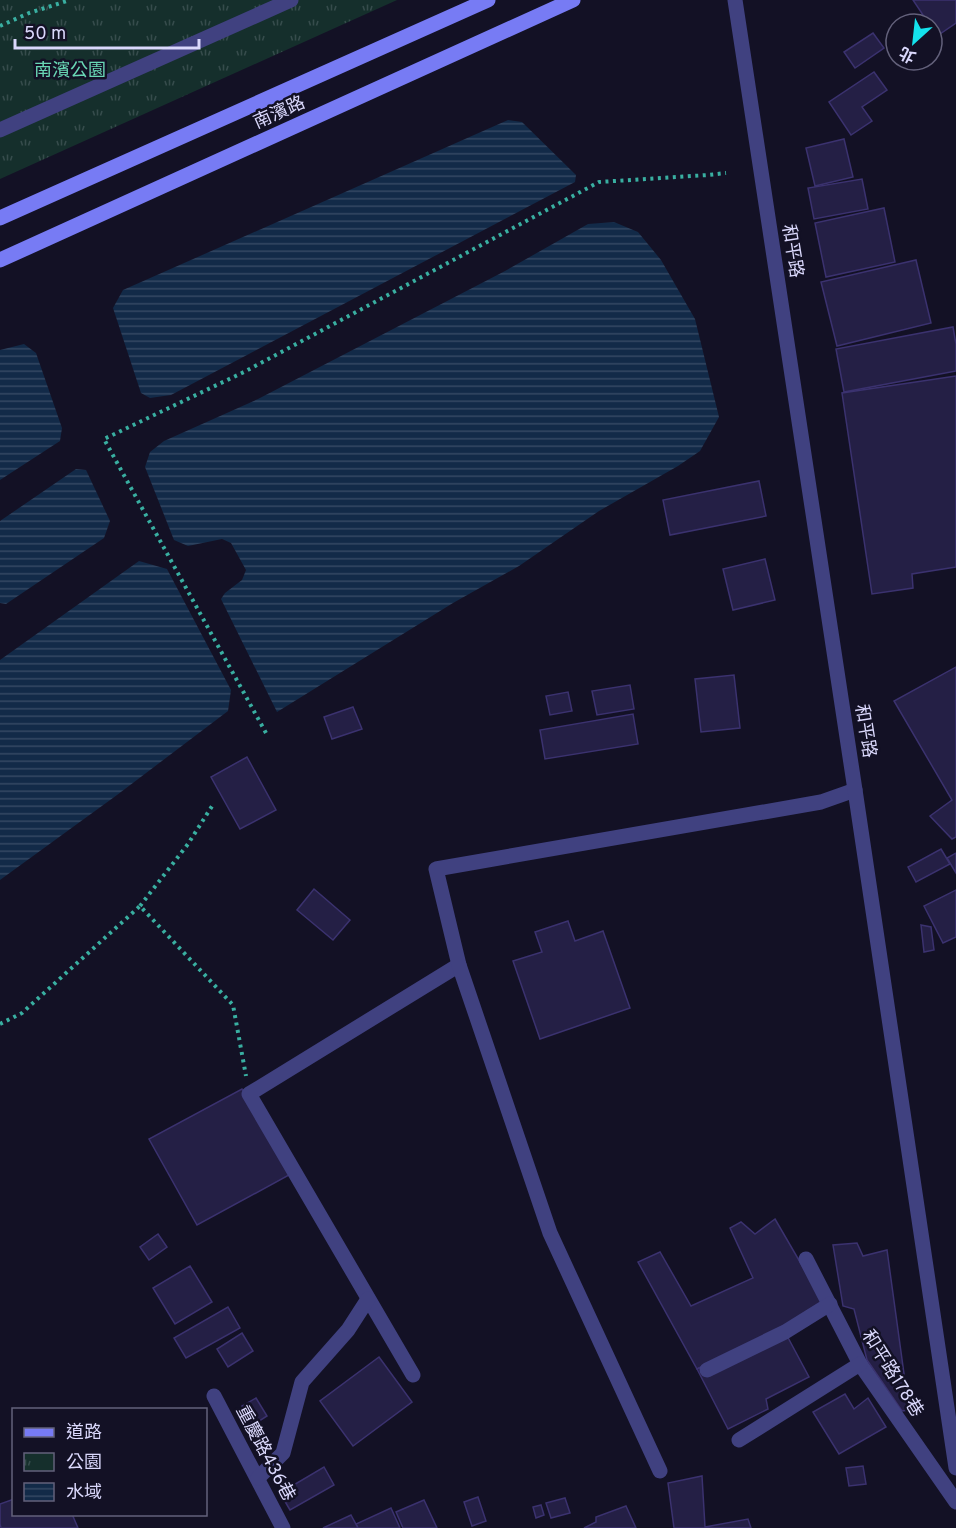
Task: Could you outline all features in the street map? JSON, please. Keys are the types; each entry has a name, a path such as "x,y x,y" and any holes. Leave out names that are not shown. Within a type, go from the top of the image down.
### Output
{"main road":[{"name":"南濱路","path":"0,218 488,0"},
{"name":"南濱路","path":"0,260 573,0"}],"street":[{"path":"0,130 291,0"},
{"name":"和平路","path":"735,0 956,1468"},
{"path":"660,1471 550,1233 459,965 436,869 821,802 855,790"},
{"path":"413,1375 249,1094 459,965"},
{"name":"和平路178巷","path":"806,1259 861,1364 956,1502"},
{"path":"258,1478 283,1453 302,1383 348,1329 368,1299"},
{"path":"706,1370 785,1332 830,1304"},
{"path":"739,1440 861,1364"},
{"name":"重慶路436巷","path":"214,1396 284,1528"}],"path":[{"path":"0,26 29,13 70,0"},
{"path":"266,733 104,439 244,372 599,182 726,173"},
{"path":"0,1024 22,1012 140,906 188,844 214,803"},
{"path":"140,906 233,1005 249,1094"}],"green space":[{"name":"南濱公園","path":"0,0 397,0 0,179"}],"water":[{"path":"508,120 522,122 576,175 575,182 171,395 150,398 141,393 113,308 123,290"},
{"path":"614,222 638,232 661,260 695,319 719,417 700,451 599,511 519,566 453,603 277,712 221,599 242,580 246,570 231,543 222,539 188,546 174,540 145,467 150,452 164,441 258,399 505,271 588,224"},
{"path":"24,344 36,353 62,428 60,441 0,480 0,350"},
{"path":"76,469 86,470 110,521 104,538 6,604 0,603 0,521"},
{"path":"139,561 167,569 231,690 228,711 0,880 0,660"}],"building":[{"path":"913,0 956,0 956,23 944,31 944,12 921,12"},
{"path":"873,33 884,48 855,68 844,52"},
{"path":"874,72 887,90 862,107 872,121 851,135 829,102"},
{"path":"844,139 853,177 815,186 806,148"},
{"path":"862,179 868,209 814,219 808,188"},
{"path":"884,208 895,262 826,277 815,223"},
{"path":"916,260 931,323 837,346 821,282"},
{"path":"953,327 956,344 956,371 844,392 836,349"},
{"path":"956,376 956,567 912,574 913,588 872,594 842,393"},
{"path":"759,481 766,516 670,535 663,500"},
{"path":"765,559 775,600 733,610 723,569"},
{"path":"956,667 956,837 952,839 930,816 952,800 894,701"},
{"path":"734,675 740,728 701,732 695,679"},
{"path":"630,685 634,709 597,715 592,691"},
{"path":"568,692 572,711 550,715 546,696"},
{"path":"353,707 362,729 332,739 324,717"},
{"path":"633,714 638,744 545,759 540,730"},
{"path":"247,757 276,810 240,829 211,777"},
{"path":"941,849 950,864 916,882 908,867"},
{"path":"956,853 956,873 947,858"},
{"path":"314,889 350,920 333,940 297,910"},
{"path":"956,890 956,937 943,943 924,906"},
{"path":"568,921 575,941 603,931 630,1008 540,1039 513,961 542,952 535,932"},
{"path":"921,925 931,927 934,950 924,952"},
{"path":"242,1089 289,1175 197,1225 149,1139"},
{"path":"775,1219 825,1305 697,1369 638,1262 660,1252 691,1306 753,1278 730,1228 741,1222 755,1234"},
{"path":"158,1234 167,1247 149,1260 140,1247"},
{"path":"857,1243 863,1256 887,1250 909,1410 902,1411 867,1360 854,1309 843,1306 833,1245"},
{"path":"190,1266 212,1302 175,1324 153,1288"},
{"path":"228,1307 240,1328 186,1358 174,1338"},
{"path":"785,1332 809,1377 766,1399 768,1409 728,1429 697,1369"},
{"path":"242,1333 253,1351 228,1367 217,1349"},
{"path":"379,1357 412,1402 353,1446 320,1401"},
{"path":"845,1394 854,1409 868,1398 886,1427 839,1454 813,1412"},
{"path":"256,1398 267,1416 253,1425 242,1406"},
{"path":"863,1466 866,1484 849,1486 846,1468"},
{"path":"324,1467 334,1485 290,1510 280,1493"},
{"path":"702,1476 705,1527 748,1519 751,1528 674,1528 668,1483"},
{"path":"478,1497 486,1521 472,1526 464,1502"},
{"path":"565,1498 570,1513 551,1518 546,1503"},
{"path":"12,1500 12,1516 73,1516 78,1528 1,1528 0,1504"},
{"path":"424,1500 437,1528 403,1528 396,1512"},
{"path":"541,1505 544,1515 536,1518 533,1507"},
{"path":"626,1506 636,1528 584,1528 596,1522 596,1517"},
{"path":"391,1508 400,1528 358,1528 356,1524"},
{"path":"351,1515 358,1528 323,1528"}]}
